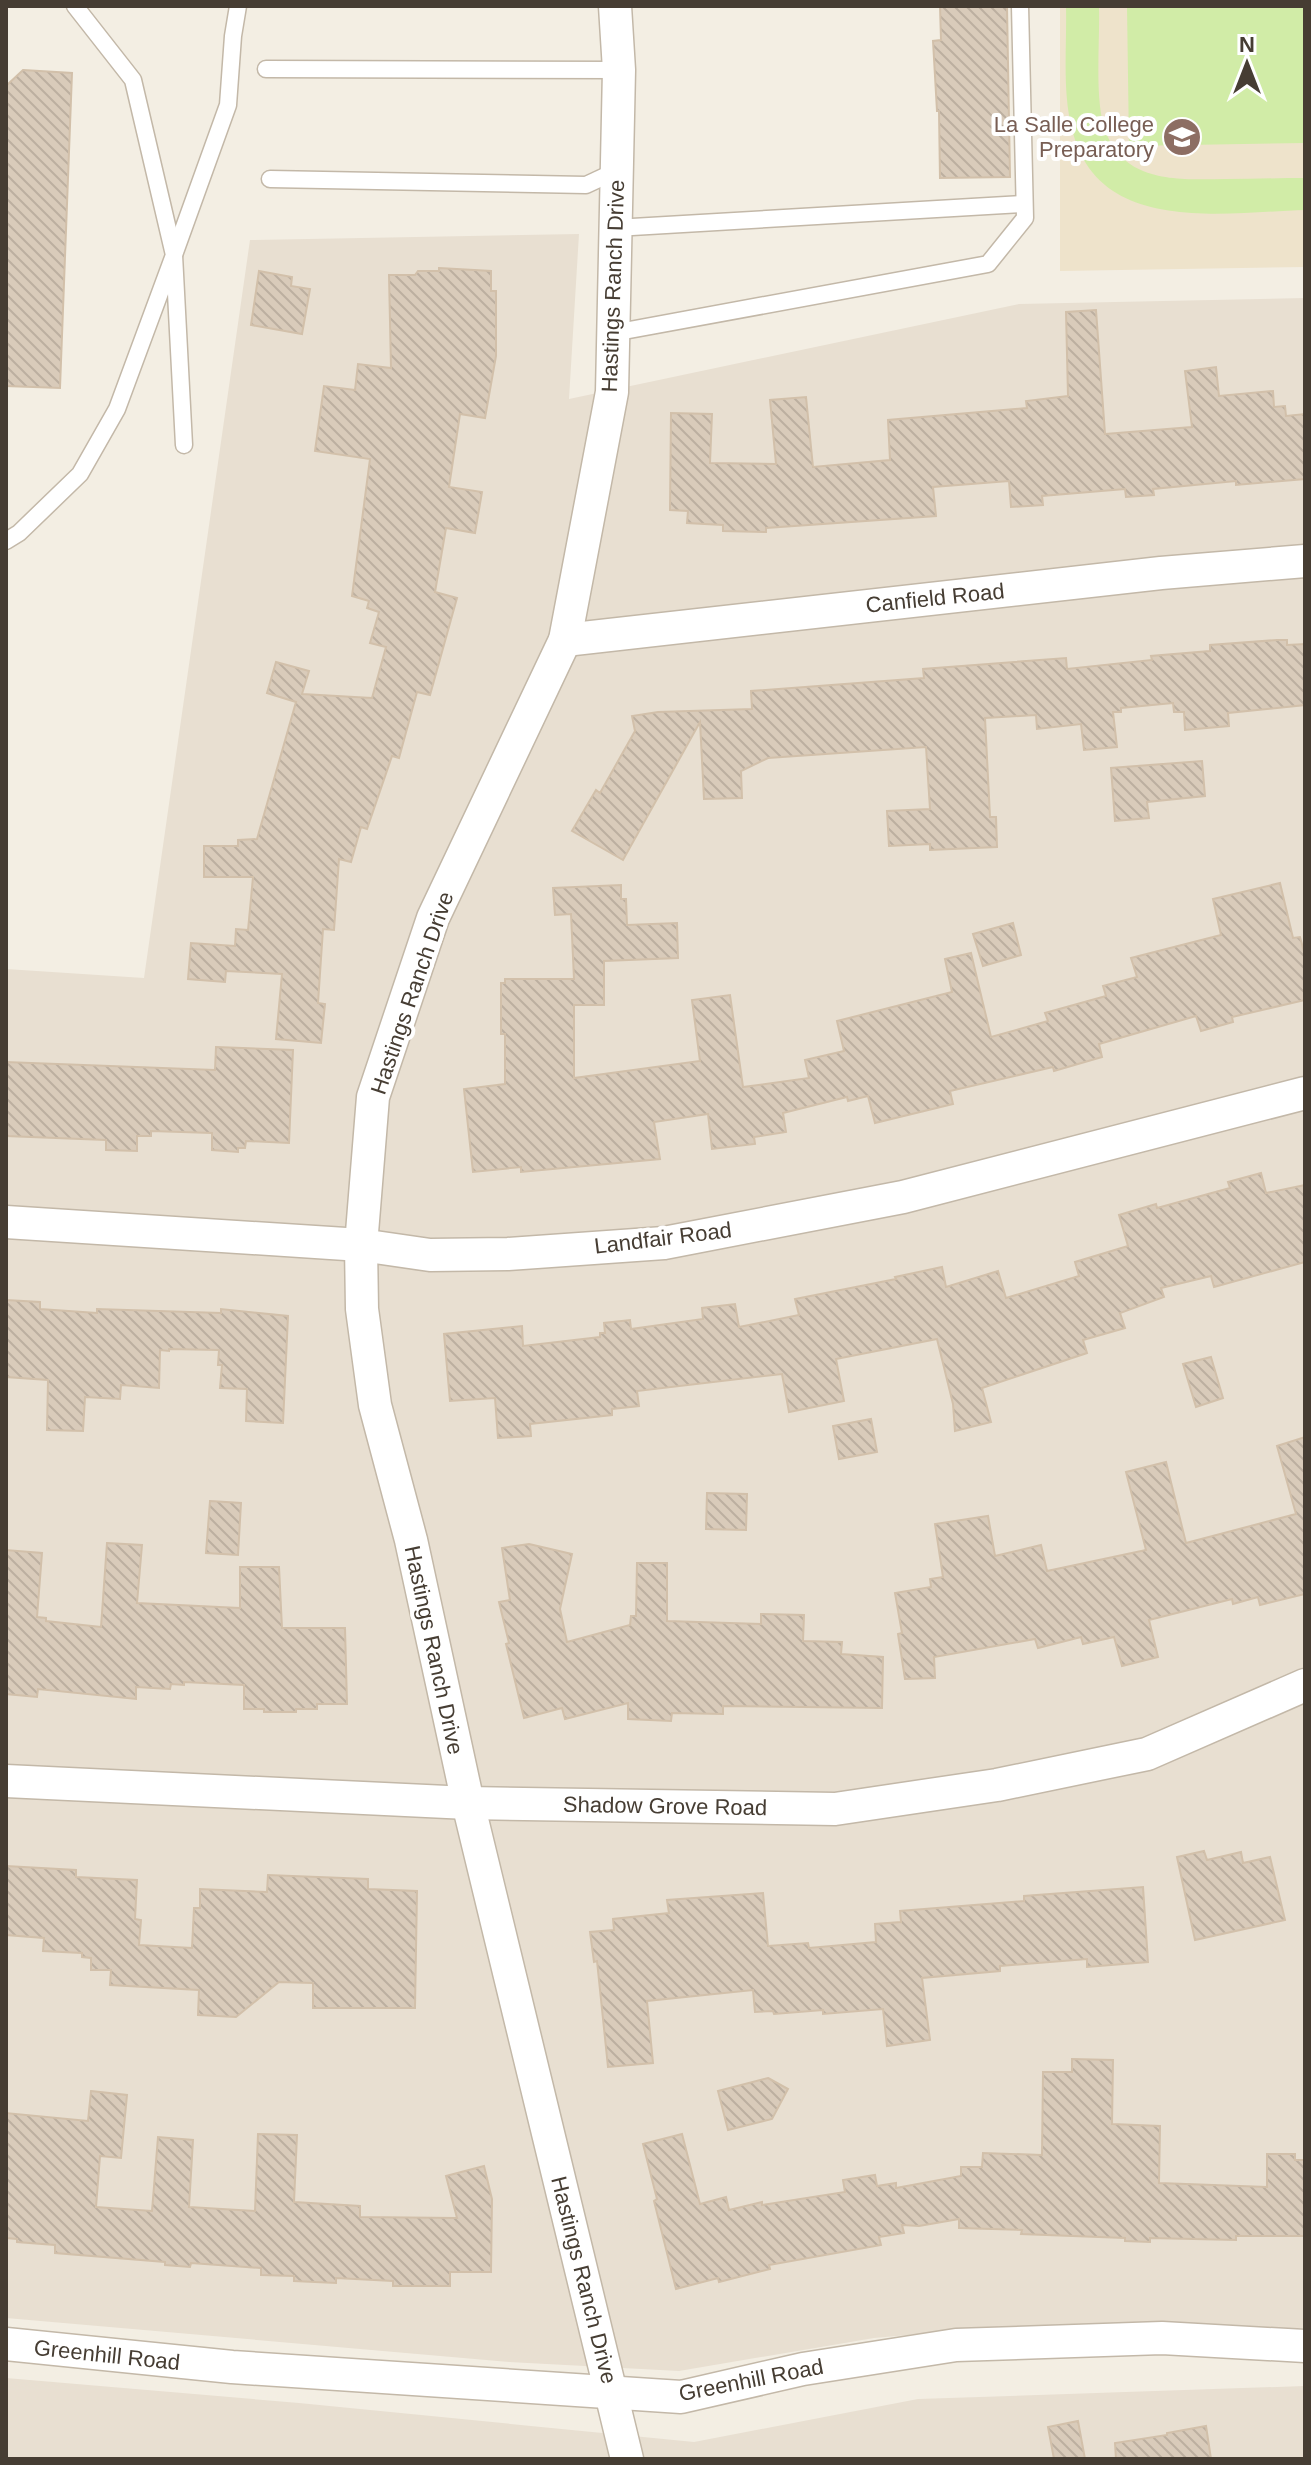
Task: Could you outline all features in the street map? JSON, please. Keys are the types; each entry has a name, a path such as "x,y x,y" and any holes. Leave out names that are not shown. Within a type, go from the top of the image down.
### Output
{"street":[{"name":"Hastings Ranch Drive","path":"615,6 619,70 612,392 565,640 433,918 373,1097 361,1245 362,1309 375,1405 411,1540 468,1803 627,2459"},
{"name":"Canfield Road","path":"565,640 1161,573 1305,561"},
{"name":"Landfair Road","path":"6,1222 361,1245 430,1255 508,1254 664,1243 903,1197 1305,1093"},
{"name":"Shadow Grove Road","path":"6,1781 468,1803 835,1809 997,1785 1147,1754 1305,1685"},
{"name":"Greenhill Road","path":"6,2344 232,2367 681,2397 803,2369 956,2345 1162,2338 1305,2346"}],"lane":[{"path":"75,6 133,80 174,255 184,445"},
{"path":"6,541 19,533 80,474 117,409 228,105 238,6"},
{"path":"613,333 988,264 1025,218 1020,6"},
{"path":"266,69 619,70"},
{"path":"270,179 586,185 616,171"},
{"path":"615,228 1023,204"}],"shaded area":[{"name":"La Salle College Preparatory","path":"1060,6 1305,6 1305,267 1060,271"},
{"path":"579,234 569,399 1019,304 1305,298 1305,2328 999,2327 874,2338 679,2371 509,2362 6,2318 6,969 144,978 250,240"},
{"path":"6,2378 694,2442 918,2399 1305,2386 1305,2459 6,2459"}],"green space":[{"path":"1066,6 1099,6 1098,81 1101,110 1111,143 1122,157 1135,167 1169,178 1305,178 1305,210 1202,213 1168,210 1135,202 1108,187 1086,163 1072,129 1066,84"},
{"path":"1127,6 1305,6 1305,143 1129,146"}],"building":[{"path":"940,6 1007,6 1010,177 940,178 939,111 933,41 941,40"},
{"path":"23,70 72,73 60,388 6,386 6,86"},
{"path":"439,268 491,271 491,291 496,291 496,356 485,418 460,414 449,487 482,492 475,533 446,528 435,592 457,598 430,695 417,692 399,758 392,756 367,829 361,827 351,862 339,859 334,930 323,929 318,1003 325,1004 321,1043 276,1039 282,974 226,971 225,982 188,979 191,943 235,946 236,929 248,930 253,877 204,877 204,846 238,846 238,840 257,839 296,702 267,693 276,662 309,671 302,694 372,698 386,647 370,643 379,612 367,608 369,601 352,596 370,459 315,451 324,386 355,390 358,364 391,368 389,275 415,275 418,271 439,271"},
{"path":"259,271 292,277 291,286 310,289 302,334 251,325"},
{"path":"1096,310 1105,434 1192,427 1185,371 1216,367 1219,396 1273,391 1274,407 1285,406 1286,416 1305,414 1305,479 1236,485 1236,481 1153,489 1154,495 1126,497 1125,489 1042,496 1043,505 1011,507 1009,481 933,487 936,516 766,528 766,532 723,531 723,525 687,523 688,511 670,510 671,413 712,414 710,463 776,464 770,400 806,397 813,467 890,460 888,420 1027,408 1026,401 1068,396 1066,312"},
{"path":"1287,640 1287,645 1305,644 1305,705 1228,713 1229,726 1185,730 1184,712 1174,712 1173,703 1121,708 1121,712 1113,712 1117,747 1084,750 1081,724 1037,729 1036,715 985,718 990,817 996,817 997,847 930,850 930,844 889,846 887,811 930,809 926,747 768,758 741,771 742,798 704,799 700,722 623,860 572,831 596,790 600,793 635,731 632,716 658,712 752,709 751,691 924,678 923,669 1066,658 1067,669 1152,660 1151,656 1210,651 1210,645"},
{"path":"1202,761 1205,796 1147,802 1149,818 1115,821 1111,768"},
{"path":"1280,883 1293,938 1300,937 1305,955 1305,1000 1232,1017 1233,1022 1201,1031 1196,1016 1099,1044 1102,1057 1054,1071 1053,1067 950,1091 953,1104 875,1123 868,1096 848,1101 847,1097 783,1113 786,1132 754,1137 755,1144 712,1149 708,1114 654,1122 660,1159 521,1172 521,1167 473,1172 464,1089 505,1084 501,983 505,983 505,979 574,979 571,914 555,915 553,888 621,885 621,899 626,899 627,925 677,923 678,958 604,961 604,1005 574,1005 574,1078 700,1061 692,1000 730,995 743,1087 809,1078 805,1060 844,1051 837,1021 952,992 945,959 971,953 991,1037 1048,1021 1045,1013 1106,996 1103,986 1137,977 1131,958 1221,935 1213,899"},
{"path":"1013,923 1021,955 983,966 973,934"},
{"path":"216,1047 293,1050 289,1143 246,1141 245,1148 238,1148 238,1152 212,1150 212,1133 151,1131 151,1136 137,1136 137,1151 106,1150 106,1140 6,1136 6,1062 215,1070"},
{"path":"1261,1173 1266,1193 1305,1185 1305,1262 1214,1287 1211,1276 1161,1288 1164,1297 1120,1313 1125,1328 1083,1340 1087,1353 982,1388 991,1422 955,1431 953,1404 937,1339 836,1359 844,1401 789,1412 782,1374 637,1391 639,1406 612,1409 612,1415 530,1424 531,1436 498,1438 495,1398 450,1401 444,1334 522,1326 523,1346 600,1337 600,1333 605,1333 604,1323 630,1320 631,1329 703,1319 702,1308 735,1304 739,1327 799,1315 795,1299 942,1267 946,1287 998,1271 1006,1298 1079,1276 1075,1262 1128,1246 1119,1215 1230,1188 1228,1182"},
{"path":"6,1300 40,1302 40,1309 97,1313 97,1309 221,1313 221,1309 288,1316 283,1423 246,1421 247,1389 220,1388 222,1365 218,1365 219,1350 169,1349 160,1350 159,1388 121,1385 120,1399 85,1397 83,1431 47,1430 48,1380 6,1377"},
{"path":"1211,1357 1223,1398 1196,1407 1183,1364"},
{"path":"871,1419 877,1452 839,1459 833,1426"},
{"path":"1305,1437 1305,1594 1260,1605 1258,1597 1233,1604 1232,1599 1149,1620 1158,1657 1122,1666 1114,1637 1083,1644 1081,1637 1038,1648 1035,1639 934,1657 935,1678 905,1679 895,1593 931,1587 930,1579 943,1577 935,1524 988,1516 995,1556 1041,1545 1047,1571 1146,1550 1126,1472 1166,1462 1186,1543 1296,1514 1277,1446"},
{"path":"707,1493 747,1494 746,1530 706,1529"},
{"path":"210,1501 241,1503 238,1555 206,1553"},
{"path":"107,1543 142,1545 137,1603 240,1608 240,1567 279,1567 282,1628 345,1628 347,1704 317,1704 317,1709 296,1709 296,1712 264,1712 264,1709 244,1709 244,1685 184,1682 184,1685 171,1684 170,1689 136,1687 136,1699 38,1689 37,1697 6,1694 6,1550 42,1553 37,1617 46,1618 46,1621 101,1627"},
{"path":"529,1544 572,1554 560,1609 567,1642 630,1625 631,1616 636,1616 637,1563 667,1563 667,1621 761,1624 761,1614 804,1615 803,1641 842,1642 841,1654 883,1657 882,1708 723,1706 723,1714 672,1713 671,1721 628,1719 628,1703 565,1719 562,1708 524,1718 499,1602 510,1600 502,1548"},
{"path":"1204,1851 1207,1860 1241,1852 1243,1863 1270,1857 1285,1920 1195,1940 1177,1857"},
{"path":"6,1866 76,1870 76,1877 137,1880 135,1919 141,1920 139,1945 192,1948 194,1908 200,1908 200,1889 267,1892 268,1875 368,1879 368,1889 417,1891 415,2008 313,2008 313,1983 279,1982 236,2017 198,2015 199,1990 110,1985 111,1970 91,1970 91,1958 82,1957 82,1953 43,1951 44,1938 6,1935"},
{"path":"1143,1887 1148,1962 1087,1967 1087,1959 1000,1966 1000,1971 922,1978 930,2040 887,2046 883,2009 823,2014 823,2010 774,2014 773,2011 755,2012 753,1990 647,2001 653,2063 608,2067 597,1961 594,1962 590,1932 614,1930 613,1919 669,1913 667,1900 763,1893 768,1946 808,1943 809,1948 876,1942 875,1924 901,1922 900,1911 1024,1901 1024,1896"},
{"path":"1072,2059 1113,2060 1112,2124 1160,2126 1159,2183 1267,2187 1267,2154 1295,2154 1295,2160 1305,2160 1305,2236 1125,2241 1125,2238 959,2228 959,2219 919,2226 902,2225 904,2233 879,2237 881,2245 769,2265 770,2269 676,2289 643,2144 682,2134 700,2204 726,2197 729,2210 762,2202 762,2205 845,2192 843,2180 875,2175 877,2186 896,2183 896,2188 961,2176 961,2167 982,2167 983,2153 1042,2155 1043,2072 1072,2072"},
{"path":"768,2078 788,2089 772,2119 728,2130 718,2091"},
{"path":"91,2091 127,2095 121,2158 100,2156 96,2207 152,2211 158,2137 193,2140 189,2207 255,2211 258,2134 297,2135 294,2202 360,2206 360,2217 457,2218 446,2176 484,2166 492,2199 491,2272 450,2272 450,2286 393,2286 393,2281 336,2278 336,2283 294,2281 294,2276 261,2275 261,2268 191,2263 190,2267 55,2253 55,2245 17,2242 17,2239 6,2238 6,2113 88,2121"},
{"path":"1078,2421 1085,2459 1054,2459 1048,2427"},
{"path":"1206,2426 1211,2459 1116,2459 1115,2443"}],"place":[{"name":"La Salle College Preparatory","path":"1182,137"}]}
